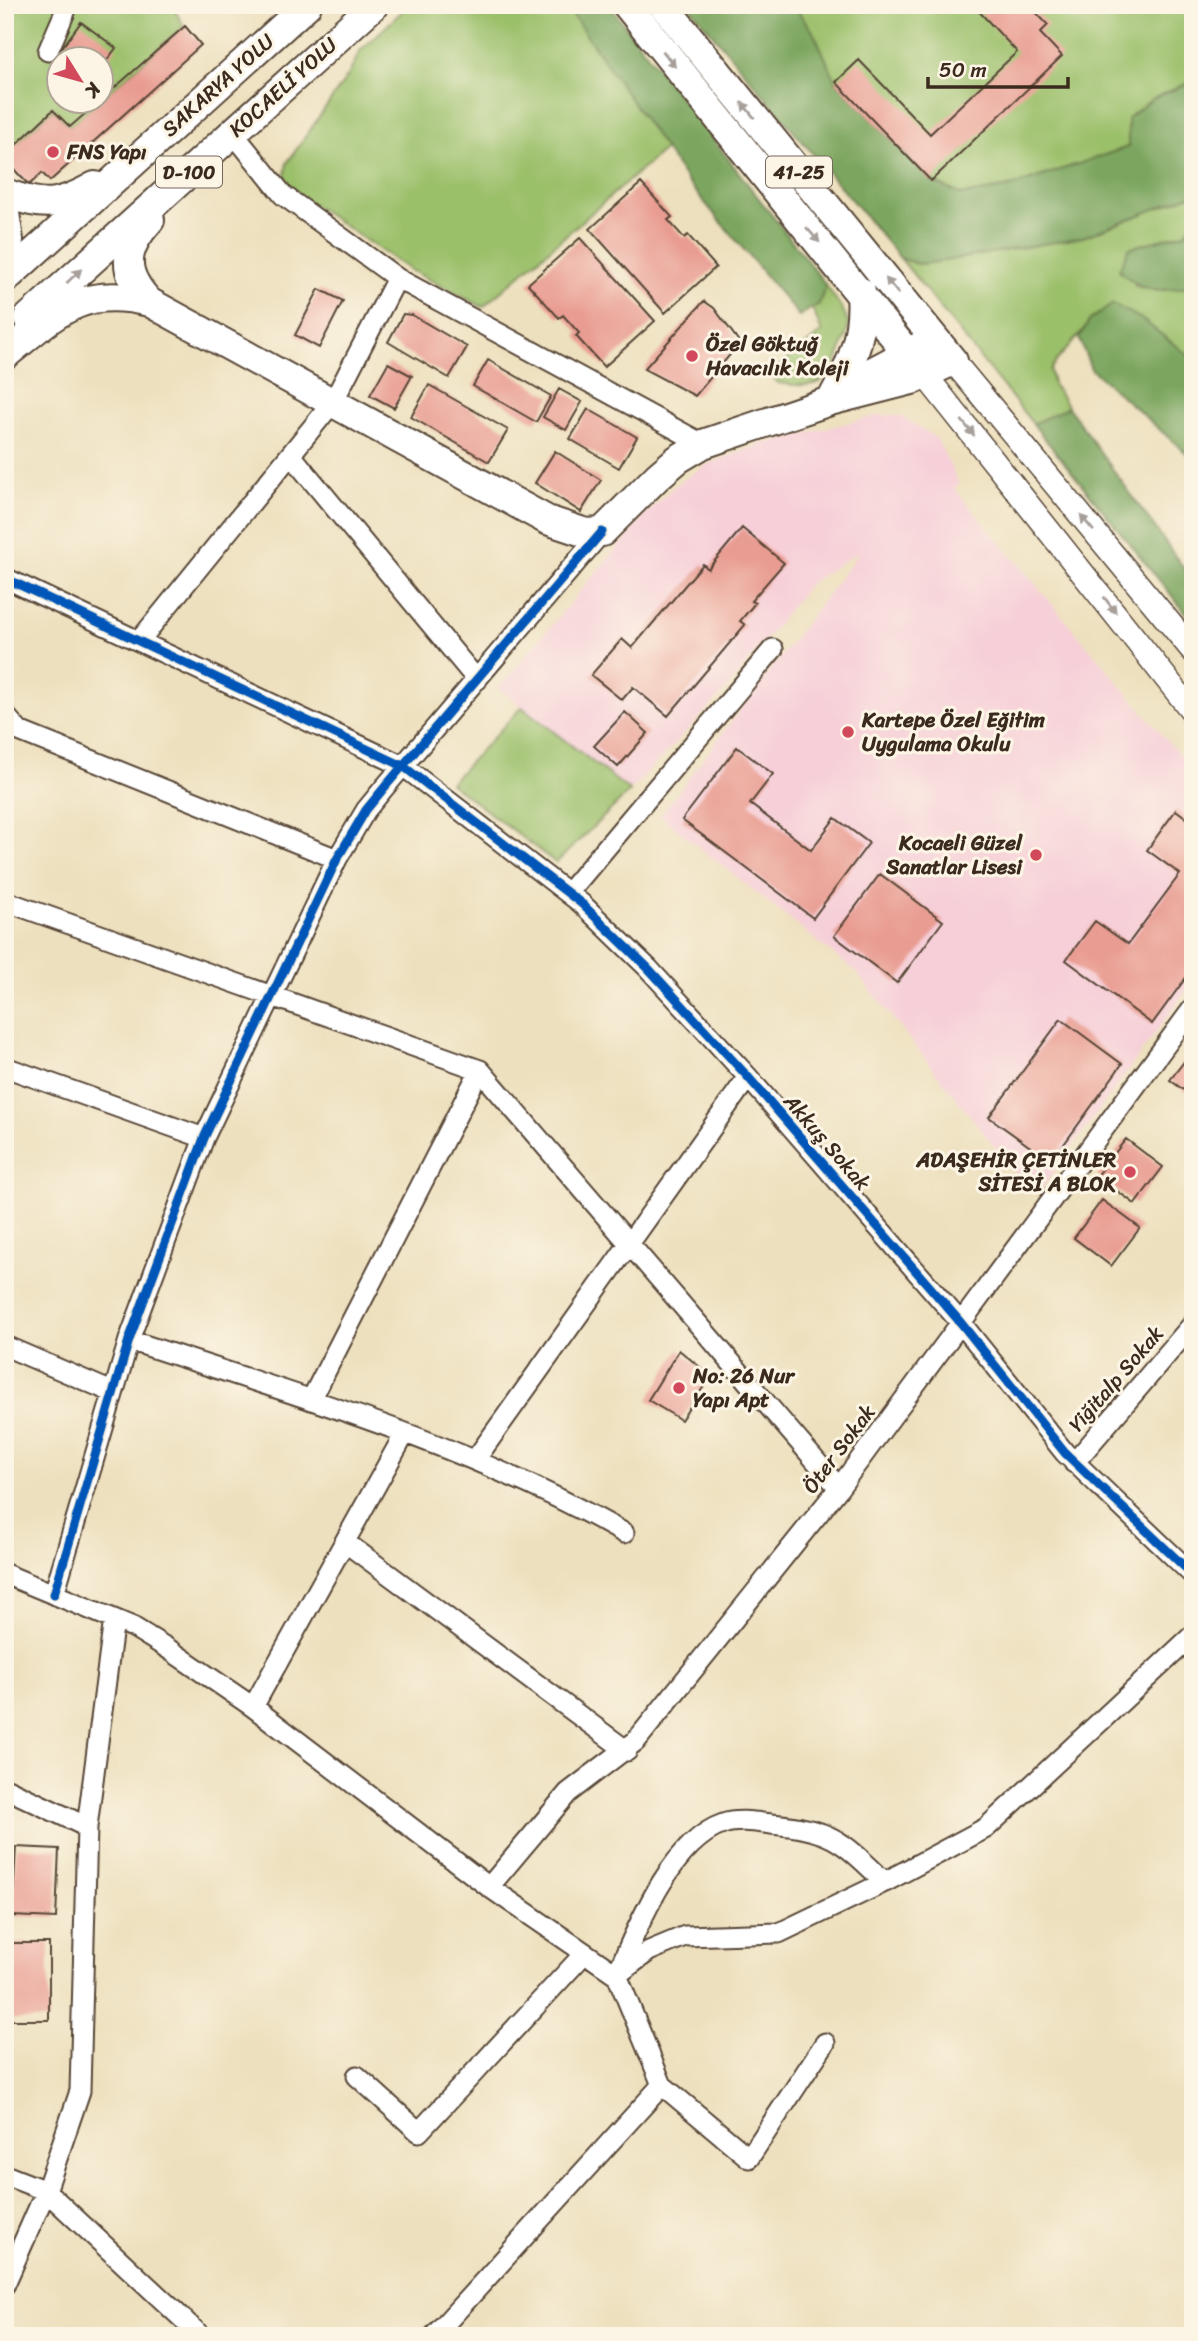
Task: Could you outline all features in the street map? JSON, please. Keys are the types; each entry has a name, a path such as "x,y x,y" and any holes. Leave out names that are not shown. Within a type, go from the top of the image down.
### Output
{"highway":[{"name":"SAKARYA YOLU","path":"5,279 307,5"},
{"name":"KOCAELİ YOLU","path":"5,338 374,5"},
{"name":"41-25","path":"627,5 729,135 917,363"},
{"name":"41-25","path":"663,5 953,361"},
{"path":"149,302 133,285 128,270 129,256 142,228 200,162"},
{"path":"5,192 31,203 63,202 128,167"},
{"path":"5,213 9,240 5,257"},
{"path":"830,401 859,342 863,317 861,292"},
{"path":"5,355 54,317 81,302 101,295 121,295 149,302 547,520 586,533 602,532 658,476 702,444 830,401 890,387 917,363 936,338"},
{"path":"917,363 953,361"}],"main road":[{"name":"41-25","path":"953,361 1193,651"},
{"name":"41-25","path":"917,363 1193,712"}],"street":[{"path":"50,46 68,5"},
{"path":"233,133 282,195 397,278 702,444"},
{"path":"140,640 334,402 397,278"},
{"path":"291,455 477,680"},
{"path":"54,1594 129,1340 204,1138 337,859 366,810 602,532"},
{"name":"Akkuş Sokak","path":"5,578 403,766 568,893 622,940 748,1077 961,1323 1074,1463 1193,1575"},
{"path":"568,893 773,649"},
{"path":"5,715 19,731 337,859"},
{"path":"5,901 480,1070 839,1488"},
{"name":"Öter Sokak","path":"489,1887 583,1779 627,1751 839,1488 1193,1008"},
{"path":"5,1067 204,1138"},
{"path":"311,1400 480,1070"},
{"path":"475,1460 748,1077"},
{"name":"Yiğitalp Sokak","path":"1074,1463 1193,1324"},
{"path":"129,1340 311,1400 475,1460 551,1493 624,1533"},
{"path":"5,1346 112,1392"},
{"path":"253,1707 404,1435"},
{"path":"345,1542 627,1751"},
{"path":"5,1574 114,1619 167,1648 253,1707 489,1887 583,1955 617,1975 662,2085 749,2158 825,2043"},
{"path":"5,2284 46,2191 80,2091 88,1826 114,1619"},
{"path":"617,1975 665,1943 685,1936 779,1933 885,1882 986,1828 1193,1635"},
{"path":"5,1788 88,1826"},
{"path":"617,1975 636,1929 674,1865 701,1838 725,1823 807,1827 834,1836 885,1882"},
{"path":"357,2076 419,2132 583,1955"},
{"path":"434,2336 662,2085"},
{"path":"5,2175 46,2191 201,2336"}],"shaded area":[{"path":"880,415 901,416 937,439 959,484 954,488 1193,771 1193,981 1040,1191 1029,1190 857,973 660,816 861,550 810,583 725,691 630,791 498,688 644,516 677,484 708,464 759,445"}],"green space":[{"path":"5,5 172,5 184,26 116,87 116,46 46,46 47,116 5,155"},
{"path":"409,5 566,5 665,149 483,307 410,270 288,188 285,174 287,163 349,74 360,51"},
{"path":"566,5 609,5 826,285 819,304 799,316 686,180"},
{"path":"688,5 793,5 814,33 836,82 931,181 962,195 1010,187 1128,147 1128,118 1152,99 1193,81 1193,194 1083,237 938,262 918,264 900,258"},
{"path":"793,5 1193,5 1193,81 1152,99 1129,147 1010,187 962,195 931,181 836,82 814,33"},
{"path":"59,116 83,116 70,127"},
{"path":"1193,194 1193,224 1185,233 1129,248 1135,286 1157,291 1193,286 1193,359 1140,318 1090,320 1050,370 1053,384 1068,407 1033,424 900,258 918,264 938,262 1083,237"},
{"path":"1193,224 1193,286 1153,289 1137,284 1119,270 1129,248 1185,233"},
{"path":"826,285 842,309 848,324 836,363 831,372 818,383 778,383 772,376 775,369 822,332 812,308 819,304"},
{"path":"1113,304 1140,318 1193,359 1193,459 1091,369 1079,338 1090,320"},
{"path":"1068,407 1193,581 1193,622 1033,424"},
{"path":"522,707 630,791 556,863 450,783"}],"building":[{"path":"973,5 1029,5 1048,25 1040,33 1062,56 931,181 836,82 859,60 930,134 1017,52"},
{"path":"81,22 113,46 63,46"},
{"path":"185,26 201,45 50,181 42,173 29,185 5,160 5,155 47,116 59,116 70,127 83,116 116,116 116,87"},
{"path":"641,183 672,217 668,220 684,238 688,235 716,267 665,313 590,229"},
{"path":"580,238 655,321 604,367 576,336 579,333 563,315 559,318 528,284"},
{"path":"319,289 343,301 319,348 295,335"},
{"name":"Özel Göktuğ Havacılık Koleji","path":"704,301 714,308 740,343 695,396 644,369"},
{"path":"403,314 412,315 467,347 449,378 388,342"},
{"path":"488,360 551,396 536,422 473,386"},
{"path":"388,363 412,376 394,408 370,395"},
{"path":"429,385 508,430 489,462 411,417"},
{"path":"559,389 582,402 566,430 543,417"},
{"path":"588,409 637,437 619,468 570,439"},
{"path":"555,451 601,480 581,512 535,483"},
{"path":"742,528 784,563 751,601 755,603 740,621 745,625 668,716 633,687 622,700 591,675 622,639 632,648 703,564 708,569"},
{"path":"625,712 648,733 618,767 594,746"},
{"path":"737,747 773,774 750,804 811,850 835,818 869,843 813,918 682,820"},
{"path":"1176,810 1193,823 1193,968 1152,1024 1066,960 1095,921 1128,944 1180,874 1147,850"},
{"path":"880,874 943,921 897,983 834,936"},
{"path":"1061,1019 1122,1064 1051,1162 989,1117"},
{"path":"1193,1050 1193,1097 1170,1080"},
{"name":"ADAŞEHİR ÇETİNLER SİTESİ A BLOK","path":"1126,1139 1163,1167 1135,1204 1097,1176"},
{"path":"1102,1200 1140,1228 1111,1266 1074,1238"},
{"name":"No: 26 Nur Yapı Apt","path":"679,1350 711,1376 681,1420 648,1400"},
{"path":"16,1847 59,1849 56,1918 12,1916"},
{"path":"9,1943 49,1943 49,2020 9,2020"}],"cycle path":[{"path":"54,1594 129,1340 204,1138 337,859 366,810 602,532"},
{"path":"5,578 403,766 582,904 648,968 748,1077 961,1323 1065,1453 1193,1575"}],"place":[{"name":"FNS Yapı","path":"53,152"},
{"name":"Özel Göktuğ Havacılık Koleji","path":"692,356"},
{"name":"Kartepe Özel Eğitim Uygulama Okulu","path":"848,732"},
{"name":"Kocaeli Güzel Sanatlar Lisesi","path":"1036,855"},
{"name":"ADAŞEHİR ÇETİNLER SİTESİ A BLOK","path":"1130,1172"},
{"name":"No: 26 Nur Yapı Apt","path":"679,1388"}]}
